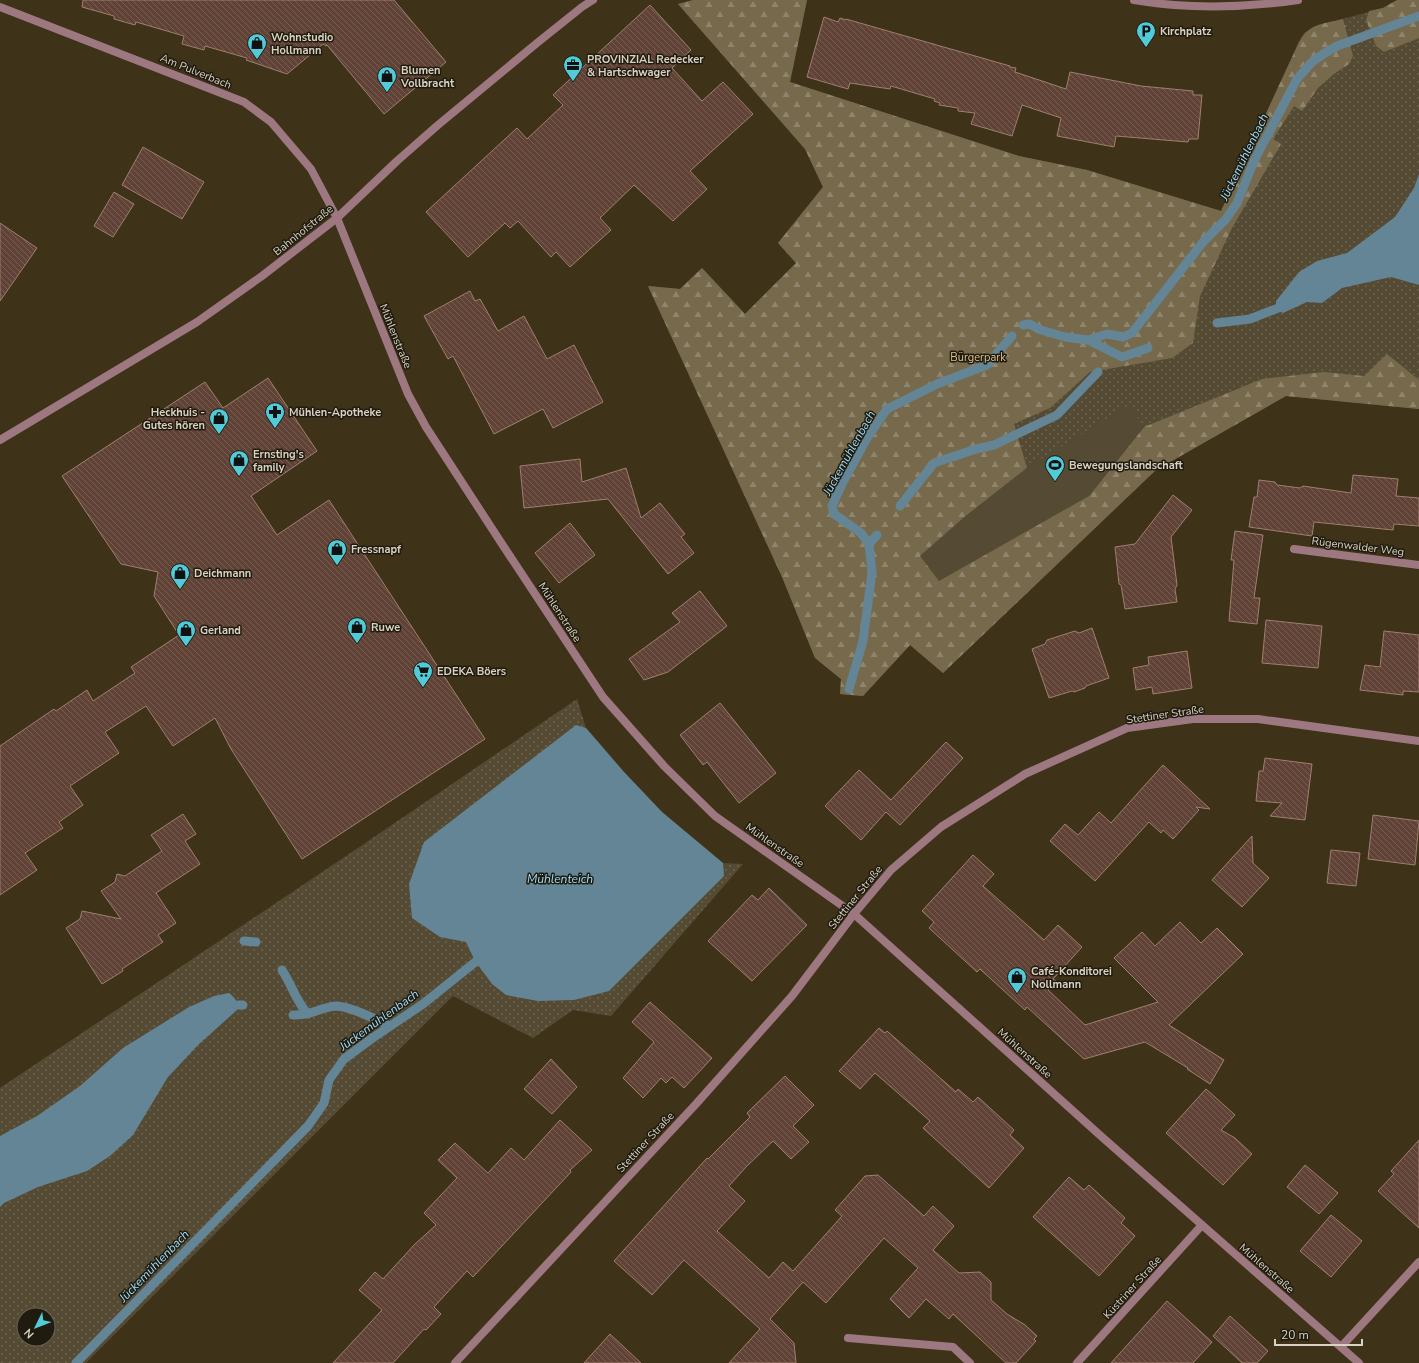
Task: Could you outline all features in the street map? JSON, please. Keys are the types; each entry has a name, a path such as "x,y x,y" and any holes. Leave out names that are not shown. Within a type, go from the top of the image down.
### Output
{"street":[{"name":"Bahnhofstraße","path":"0,440 197,322 262,276 337,218 397,161 438,125 537,43 593,0"},
{"path":"1134,0 1174,5 1223,6 1280,3 1298,0"},
{"name":"Am Pulverbach","path":"0,7 244,102 271,122 307,164 337,218"},
{"name":"Mühlenstraße","path":"337,218 384,338 408,394 426,427 603,697 664,766 715,816 854,914 1102,1138 1359,1363"},
{"name":"Rügenwalder Weg","path":"1294,549 1419,565"},
{"name":"Stettiner Straße","path":"455,1363 696,1104 787,1002 854,914 891,870 941,827 1025,774 1127,728 1193,719 1258,719 1419,741"},
{"name":"Küstriner Straße","path":"1077,1363 1202,1225"},
{"path":"1341,1348 1419,1262"},
{"path":"848,1338 953,1348 970,1363"}],"green space":[{"name":"Bürgerpark","path":"693,0 807,0 790,82 1019,156 1087,170 1221,211 1299,42 1312,28 1323,23 1343,19 1353,56 1349,64 1335,73 1318,88 1302,111 1294,106 1273,139 1281,144 1232,228 1200,296 1193,343 1172,358 1090,372 1050,408 1014,424 1027,468 962,519 1089,496 1144,427 1262,379 1324,372 1364,376 1387,354 1419,380 1419,409 1286,396 1156,470 943,673 910,645 863,696 840,694 841,679 815,658 782,577 648,286 680,289 702,268 745,314 796,263 778,243 823,187 805,149 678,4"},
{"name":"Bürgerpark","path":"694,0 807,0 790,82 1019,156 1087,170 1221,211 1304,33 1313,27 1383,8 1397,0 1419,0 1419,409 1286,396 1156,470 943,673 910,645 863,696 840,694 841,679 815,658 782,577 648,286 680,289 702,268 745,314 796,263 778,243 823,187 805,149 678,4"},
{"path":"1397,0 1419,0 1419,38 1384,52 1376,46 1366,20 1369,11 1383,8"},
{"name":"Bewegungslandschaft","path":"1129,405 1144,427 1089,496 939,581 920,556 962,519 1027,468"},
{"path":"577,699 586,728 624,772 662,812 723,863 743,864 611,1016 573,1010 533,1038 453,996 86,1363 0,1363 0,1088"}],"water":[{"path":"1419,174 1419,285 1391,277 1342,288 1322,303 1307,302 1283,313 1276,310 1276,301 1299,272 1317,261 1347,253 1395,217 1414,188"},
{"name":"Mühlenteich","path":"576,725 586,728 624,772 662,812 723,863 724,876 609,991 574,1000 538,1001 506,995 492,984 475,961 466,942 440,937 412,918 409,884 424,842"},
{"path":"229,993 236,1000 237,1010 198,1045 168,1077 133,1135 110,1156 87,1171 38,1187 4,1203 0,1207 0,1136 37,1116 80,1086 123,1048 189,1007 214,996"}],"building":[{"path":"83,0 394,0 446,62 384,114 327,45 326,46 323,44 287,74 246,60 247,58 205,46 204,50 182,44 184,36 136,22 135,25 114,19 114,16 82,7"},
{"path":"650,5 691,50 672,68 702,101 723,82 753,114 690,171 707,189 673,221 634,185 600,218 611,230 570,267 556,252 551,257 518,221 510,228 505,223 468,257 426,212 517,128 527,139 563,105 553,95"},
{"path":"824,17 838,22 840,18 846,19 1010,66 1016,68 1015,72 1066,89 1070,72 1141,86 1193,91 1193,95 1202,95 1198,139 1189,139 1188,142 1116,136 1114,147 1057,136 1061,118 1022,105 1012,136 971,124 975,113 958,111 958,108 939,105 940,103 934,101 935,99 891,86 890,89 850,83 848,89 807,77"},
{"path":"143,147 204,182 182,219 122,185"},
{"path":"114,192 134,204 113,237 94,226"},
{"path":"0,223 37,248 0,301"},
{"path":"470,291 475,301 480,299 498,331 524,316 547,359 574,345 603,402 553,428 543,409 494,434 453,356 448,359 424,316"},
{"path":"268,378 317,451 251,496 277,535 329,500 485,739 302,859 231,749 215,718 173,746 146,706 105,732 119,753 70,786 83,805 59,822 63,828 25,853 37,870 0,895 0,746 54,709 56,711 87,690 93,701 135,673 131,667 179,635 154,596 158,572 121,564 62,476 205,382 223,408"},
{"path":"580,459 582,482 626,468 641,518 660,503 685,534 681,537 694,553 668,574 608,499 524,508 520,466"},
{"path":"1353,475 1398,479 1396,496 1419,498 1419,526 1394,524 1393,530 1314,522 1312,536 1249,527 1254,497 1257,497 1259,480 1275,482 1277,485 1300,488 1303,486 1351,493"},
{"path":"1173,495 1192,510 1171,537 1177,585 1175,589 1177,602 1125,609 1121,585 1119,584 1115,547 1135,544"},
{"path":"570,523 595,555 559,583 535,553"},
{"path":"1235,531 1263,535 1254,598 1260,598 1257,624 1229,621 1234,560 1231,560"},
{"path":"700,591 727,626 668,672 644,680 629,659 680,622 672,613"},
{"path":"1266,620 1322,626 1318,668 1262,663"},
{"path":"1092,628 1109,678 1074,692 1072,691 1049,698 1032,649 1045,644 1047,640 1075,631 1079,633"},
{"path":"1384,631 1419,635 1419,692 1403,691 1403,695 1360,690 1365,665 1380,667"},
{"path":"1187,651 1192,688 1153,694 1152,687 1136,690 1133,668 1149,665 1148,657"},
{"path":"720,703 776,773 739,803 707,762 703,765 680,735"},
{"path":"946,742 963,758 900,825 886,812 861,840 825,806 859,770 891,800"},
{"path":"1265,758 1312,764 1305,820 1270,816 1282,803 1256,801 1259,771 1263,771"},
{"path":"1163,765 1210,809 1196,807 1199,810 1173,839 1163,830 1161,833 1149,822 1095,881 1050,841 1065,824 1078,835 1099,812 1111,823"},
{"path":"183,814 196,834 185,841 200,864 156,893 176,923 158,935 163,942 122,969 123,971 102,984 66,928 80,919 82,911 121,919 101,891 115,882 117,874 125,876 162,851 151,835"},
{"path":"1373,815 1419,821 1415,865 1368,859"},
{"path":"1252,836 1253,863 1269,878 1242,907 1212,880"},
{"path":"1331,850 1360,853 1356,886 1327,883"},
{"path":"973,855 994,874 983,886 1044,940 1058,925 1082,947 1053,979 1056,981 1048,990 1085,1025 1158,1002 1114,958 1142,932 1155,946 1180,922 1201,943 1217,928 1243,954 1169,1025 1224,1060 1210,1084 1187,1069 1188,1068 1145,1042 1084,1059 1027,1007 1025,1010 980,969 977,972 929,928 934,922 922,911"},
{"path":"769,888 807,925 752,981 708,941 752,895 758,900"},
{"path":"650,1002 712,1058 684,1088 672,1077 666,1083 661,1078 643,1098 623,1078 654,1042 632,1022"},
{"path":"879,1028 885,1033 887,1031 956,1092 958,1089 973,1102 978,1097 1014,1130 1010,1135 1024,1148 989,1188 923,1128 930,1121 875,1073 860,1089 839,1071"},
{"path":"551,1059 577,1087 552,1114 524,1089"},
{"path":"785,1076 814,1105 793,1126 809,1142 791,1159 773,1141 746,1167 729,1186 745,1201 717,1231 769,1278 783,1262 793,1271 842,1216 835,1210 865,1176 878,1175 924,1216 933,1206 954,1226 933,1250 959,1273 980,1272 991,1282 991,1300 1007,1314 1025,1325 1037,1336 1034,1339 1036,1341 1016,1363 1006,1363 953,1314 949,1319 926,1299 909,1318 890,1299 918,1268 884,1238 826,1303 803,1282 770,1319 794,1343 796,1363 729,1363 760,1329 684,1260 652,1295 614,1261 707,1158 708,1159 750,1117 747,1113"},
{"path":"1206,1089 1235,1115 1221,1130 1235,1138 1252,1154 1223,1185 1166,1133"},
{"path":"560,1120 592,1150 570,1170 571,1172 473,1277 467,1271 434,1307 441,1314 426,1330 424,1329 393,1363 333,1363 382,1310 359,1290 375,1272 383,1279 415,1244 436,1225 424,1213 457,1178 438,1160 455,1143 488,1173 511,1148 524,1160"},
{"path":"1419,1140 1419,1228 1378,1191 1394,1174 1391,1171"},
{"path":"1305,1165 1338,1193 1319,1214 1287,1187"},
{"path":"1069,1177 1084,1190 1089,1185 1125,1218 1121,1223 1135,1236 1099,1276 1033,1217"},
{"path":"1331,1215 1362,1241 1331,1277 1300,1251"},
{"path":"1167,1301 1212,1342 1193,1363 1111,1363"},
{"path":"1230,1316 1268,1351 1257,1363 1242,1363 1213,1336"},
{"path":"610,1334 641,1363 584,1363"}],"waterway":[{"name":"Jückemühlenbach","path":"1088,340 1107,334 1123,337 1132,333 1203,242 1226,219 1237,203 1254,161 1297,79 1312,62 1337,46 1419,16"},
{"name":"Jückemühlenbach","path":"1217,323 1250,319 1286,305"},
{"name":"Jückemühlenbach","path":"1023,325 1030,324 1038,329 1065,337 1088,340 1122,357 1148,348"},
{"name":"Jückemühlenbach","path":"849,689 863,641 872,572 869,544 861,533 834,514 832,506 843,482 867,438 887,409 937,384 987,365 1012,336"},
{"name":"Jückemühlenbach","path":"900,506 934,463 976,449 994,445 1057,415 1098,372"},
{"name":"Jückemühlenbach","path":"869,544 877,535"},
{"path":"244,941 256,942"},
{"name":"Jückemühlenbach","path":"76,1363 308,1126 324,1103 329,1080 344,1059 423,1004 484,955"},
{"path":"282,970 300,1004 308,1014"},
{"path":"238,1005 243,1005"},
{"path":"293,1015 305,1014 336,1006 349,1008 390,1026"}],"place":[{"name":"Kirchplatz","path":"1146,48"},
{"name":"Wohnstudio Hollmann","path":"257,60"},
{"name":"PROVINZIAL Redecker & Hartschwager","path":"573,82"},
{"name":"Blumen Vollbracht","path":"387,93"},
{"name":"Mühlen-Apotheke","path":"275,429"},
{"name":"Heckhuis - Gutes hören","path":"219,435"},
{"name":"Ernsting's family","path":"239,477"},
{"name":"Bewegungslandschaft","path":"1055,482"},
{"name":"Fressnapf","path":"337,566"},
{"name":"Deichmann","path":"180,590"},
{"name":"Ruwe","path":"357,644"},
{"name":"Gerland","path":"186,647"},
{"name":"EDEKA Böers","path":"423,688"},
{"name":"Café-Konditorei Nollmann","path":"1017,994"}]}
